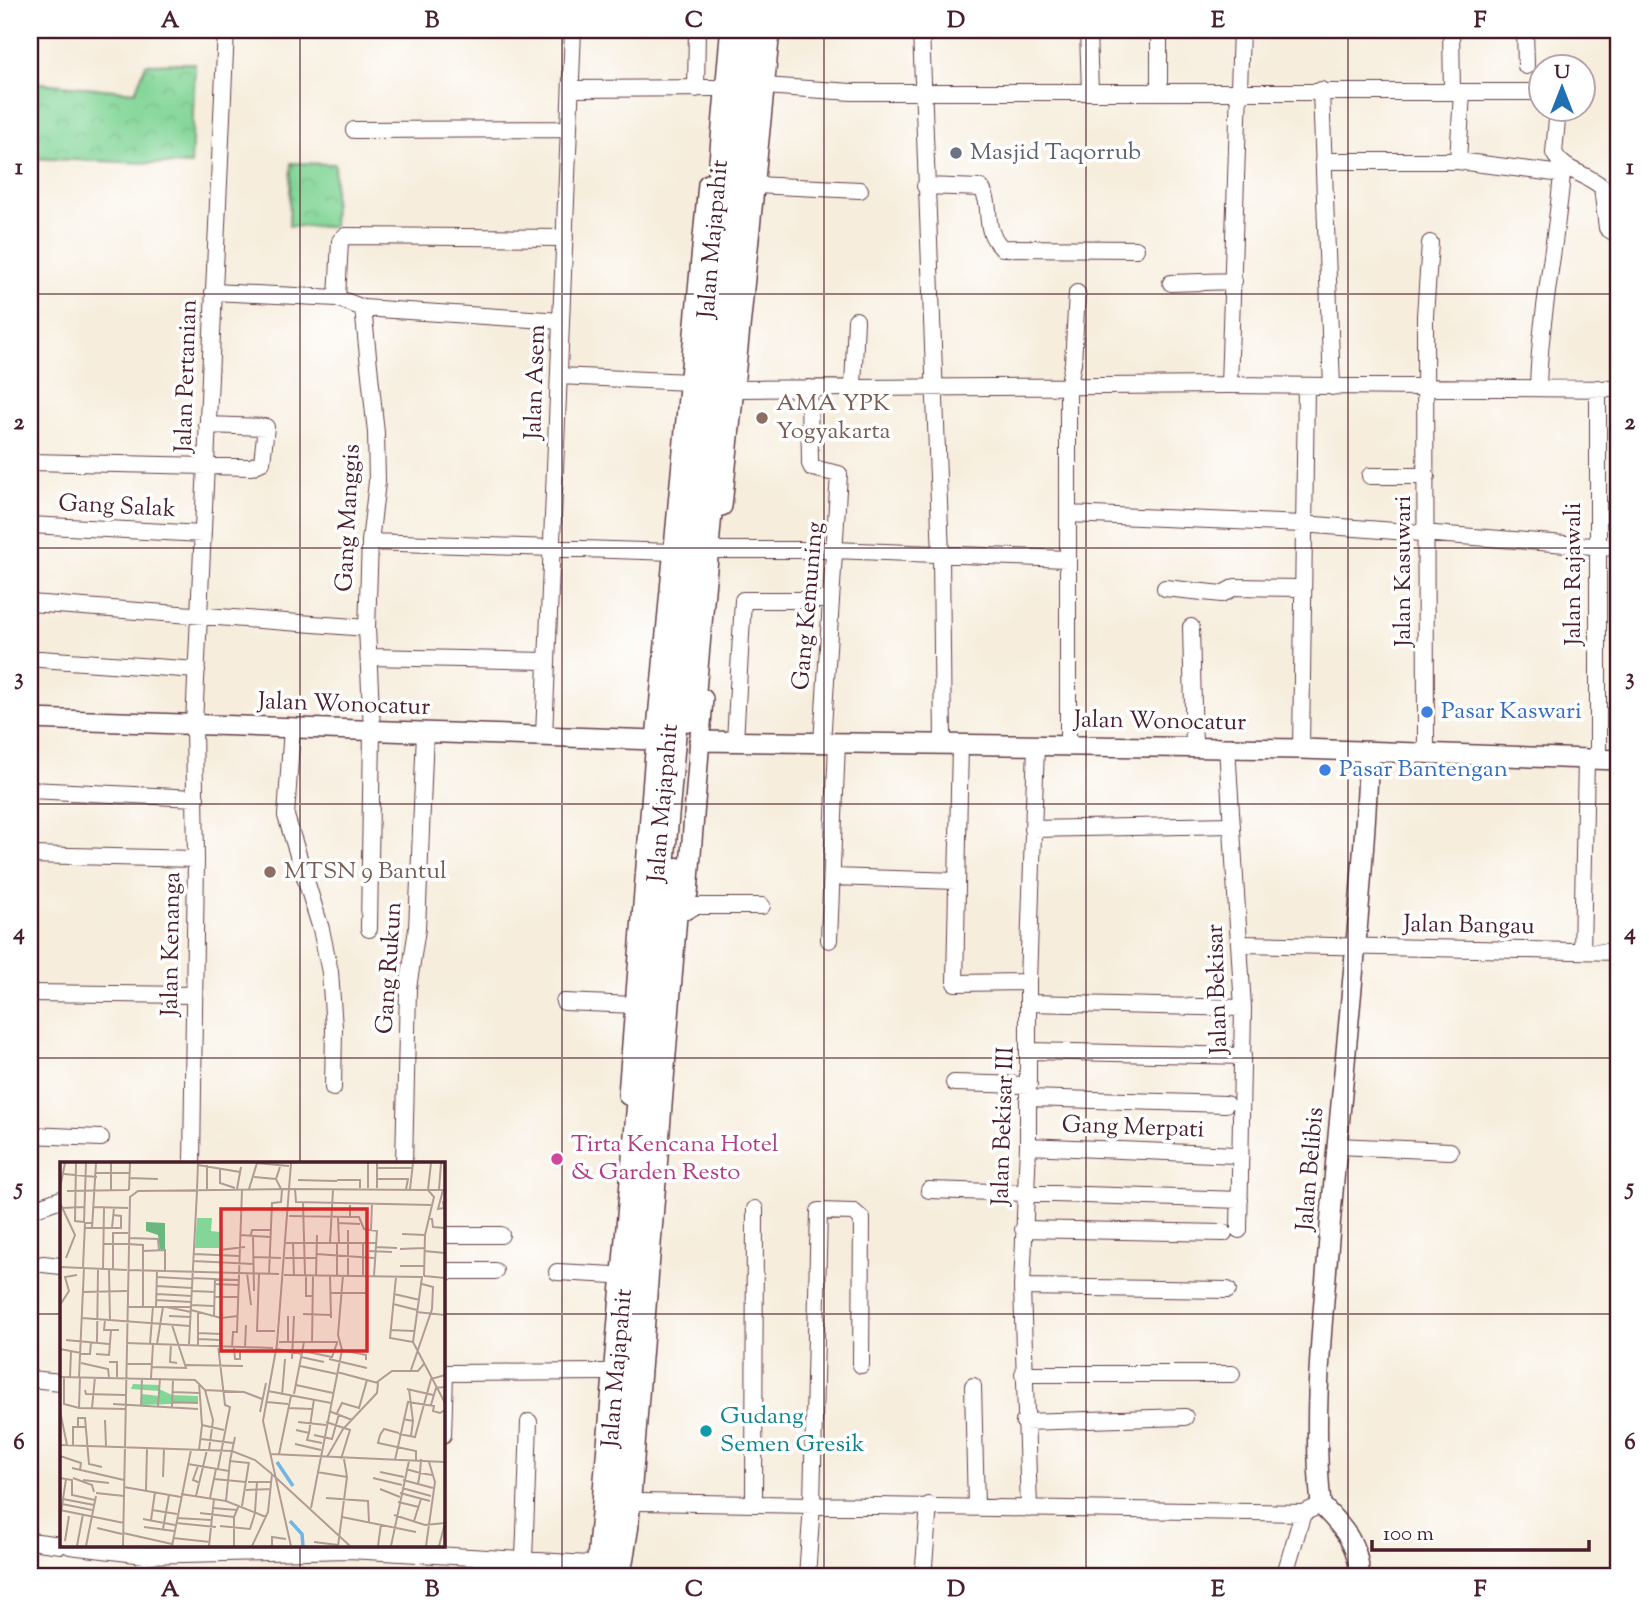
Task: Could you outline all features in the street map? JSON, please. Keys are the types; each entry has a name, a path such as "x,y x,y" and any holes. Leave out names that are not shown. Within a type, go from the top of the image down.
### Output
{"highway":[{"name":"Jalan Majapahit","path":"659,978 734,30"},
{"name":"Jalan Majapahit","path":"592,1573 606,1527 629,1162 648,1015 659,978 729,402 752,30"},
{"name":"Jalan Majapahit","path":"617,1577 625,1528 648,1015"}],"street":[{"name":"Jalan Pertanian","path":"194,724 226,30"},
{"name":"Jalan Asem","path":"544,736 573,30"},
{"path":"696,89 697,30"},
{"path":"564,1002 648,1015 656,740 722,30"},
{"path":"630,1577 639,1502 699,741 729,402 770,30"},
{"path":"920,30 933,386 952,743 957,881 955,984 1028,982"},
{"path":"1088,30 1090,92"},
{"path":"1160,30 1160,92"},
{"path":"1229,385 1241,30"},
{"path":"1451,30 1457,92 1458,160"},
{"path":"1525,30 1526,66"},
{"path":"764,86 921,92 1526,92"},
{"path":"571,89 716,88"},
{"path":"1321,90 1332,387"},
{"path":"1538,387 1540,334 1558,232 1564,171 1554,153 1557,122"},
{"path":"354,130 569,129"},
{"path":"1323,160 1458,160 1584,173 1602,187 1607,228 1619,236"},
{"path":"755,185 860,190"},
{"path":"925,186 981,188 989,230 992,238 1002,248 1136,249"},
{"path":"337,298 340,241 345,236 565,238"},
{"name":"Jalan Kasuwari","path":"1426,754 1427,476 1424,387 1430,243"},
{"path":"1171,282 1234,281"},
{"path":"213,292 337,298 363,308 561,321"},
{"path":"1068,745 1068,387 1073,363 1077,293"},
{"name":"Gang Manggis","path":"363,308 376,433 377,482 370,542 368,628 372,730 369,929"},
{"path":"853,387 856,320"},
{"path":"559,376 689,382"},
{"path":"729,402 809,388 853,387 1229,385 1619,389"},
{"path":"1301,749 1302,524 1306,387"},
{"name":"Gang Kemuning","path":"809,388 810,464 812,468 839,474 839,513 832,550 830,600 830,940"},
{"name":"Jalan Rajawali","path":"1592,759 1598,388"},
{"path":"30,462 251,467 262,462 265,456 266,427 207,425"},
{"path":"1370,476 1427,476"},
{"path":"1069,513 1302,524 1426,536 1619,548"},
{"name":"Gang Salak","path":"30,526 203,534"},
{"path":"370,542 673,552"},
{"path":"717,550 832,550 1067,559"},
{"path":"1165,588 1222,594 1236,587 1302,588"},
{"path":"735,741 743,600 830,600"},
{"path":"30,603 368,628"},
{"path":"1191,627 1194,747"},
{"path":"370,657 546,661"},
{"path":"40,659 197,670"},
{"name":"Jalan Wonocatur","path":"30,719 656,740"},
{"name":"Jalan Kenanga","path":"192,1162 196,859 194,724"},
{"path":"292,728 285,816 321,929 330,972 334,1028 333,1088"},
{"name":"Gang Rukun","path":"404,1162 408,988 417,929 425,732"},
{"name":"Jalan Wonocatur","path":"699,741 1227,747 1619,760"},
{"name":"Jalan Bekisar III","path":"1028,1509 1022,1287 1028,1146 1028,982 1036,745"},
{"name":"Jalan Bekisar","path":"1023,1229 1231,1232 1240,1200 1243,1008 1227,747"},
{"name":"Jalan Belibis","path":"1312,1509 1317,1468 1319,1383 1337,1146 1364,859 1369,752"},
{"path":"1582,951 1592,759"},
{"path":"30,790 196,798"},
{"path":"1032,829 1232,825"},
{"path":"30,855 196,859"},
{"path":"832,877 957,881"},
{"path":"687,911 695,906 762,906"},
{"name":"Jalan Bangau","path":"1241,944 1619,952"},
{"path":"30,993 194,995"},
{"path":"1029,1003 1243,1008"},
{"path":"1030,1051 1243,1056"},
{"path":"954,1083 1029,1091 1226,1104"},
{"path":"30,1135 101,1138"},
{"name":"Gang Merpati","path":"1028,1146 1236,1155"},
{"path":"1337,1146 1450,1152"},
{"path":"96,1548 135,1551 349,1548 438,1550 524,1560 592,1573 614,1275 629,1162"},
{"path":"929,1189 1024,1195 1240,1200"},
{"path":"30,1210 60,1199"},
{"path":"754,1504 755,1209"},
{"path":"807,1577 812,1504 819,1211 854,1212 862,1219 862,1365"},
{"path":"444,1235 501,1235"},
{"path":"43,1264 60,1266"},
{"path":"444,1271 495,1271"},
{"path":"557,1272 614,1275"},
{"path":"1022,1287 1228,1290"},
{"path":"444,1373 606,1372"},
{"path":"1023,1374 1232,1374"},
{"path":"30,1378 60,1382"},
{"path":"973,1385 976,1507"},
{"path":"1024,1422 1185,1418"},
{"path":"524,1560 529,1422"},
{"path":"639,1502 929,1505 1028,1509 1312,1509 1340,1524 1354,1545 1359,1577"},
{"path":"923,1577 929,1505"},
{"path":"1284,1577 1312,1509"},
{"path":"30,1541 60,1545"},
{"path":"135,1551 144,1577"}],"green space":[{"path":"195,63 191,165 30,158 30,82 135,92 146,64"},
{"path":"291,163 335,164 333,227 289,226"}],"place":[{"name":"Masjid Taqorrub","path":"956,153"},
{"name":"AMA YPK Yogyakarta","path":"762,418"},
{"name":"Pasar Kaswari","path":"1427,712"},
{"name":"Pasar Bantengan","path":"1325,770"},
{"name":"MTSN 9 Bantul","path":"270,872"},
{"name":"Tirta Kencana Hotel & Garden Resto","path":"557,1159"},
{"name":"Gudang Semen Gresik","path":"706,1431"}]}
